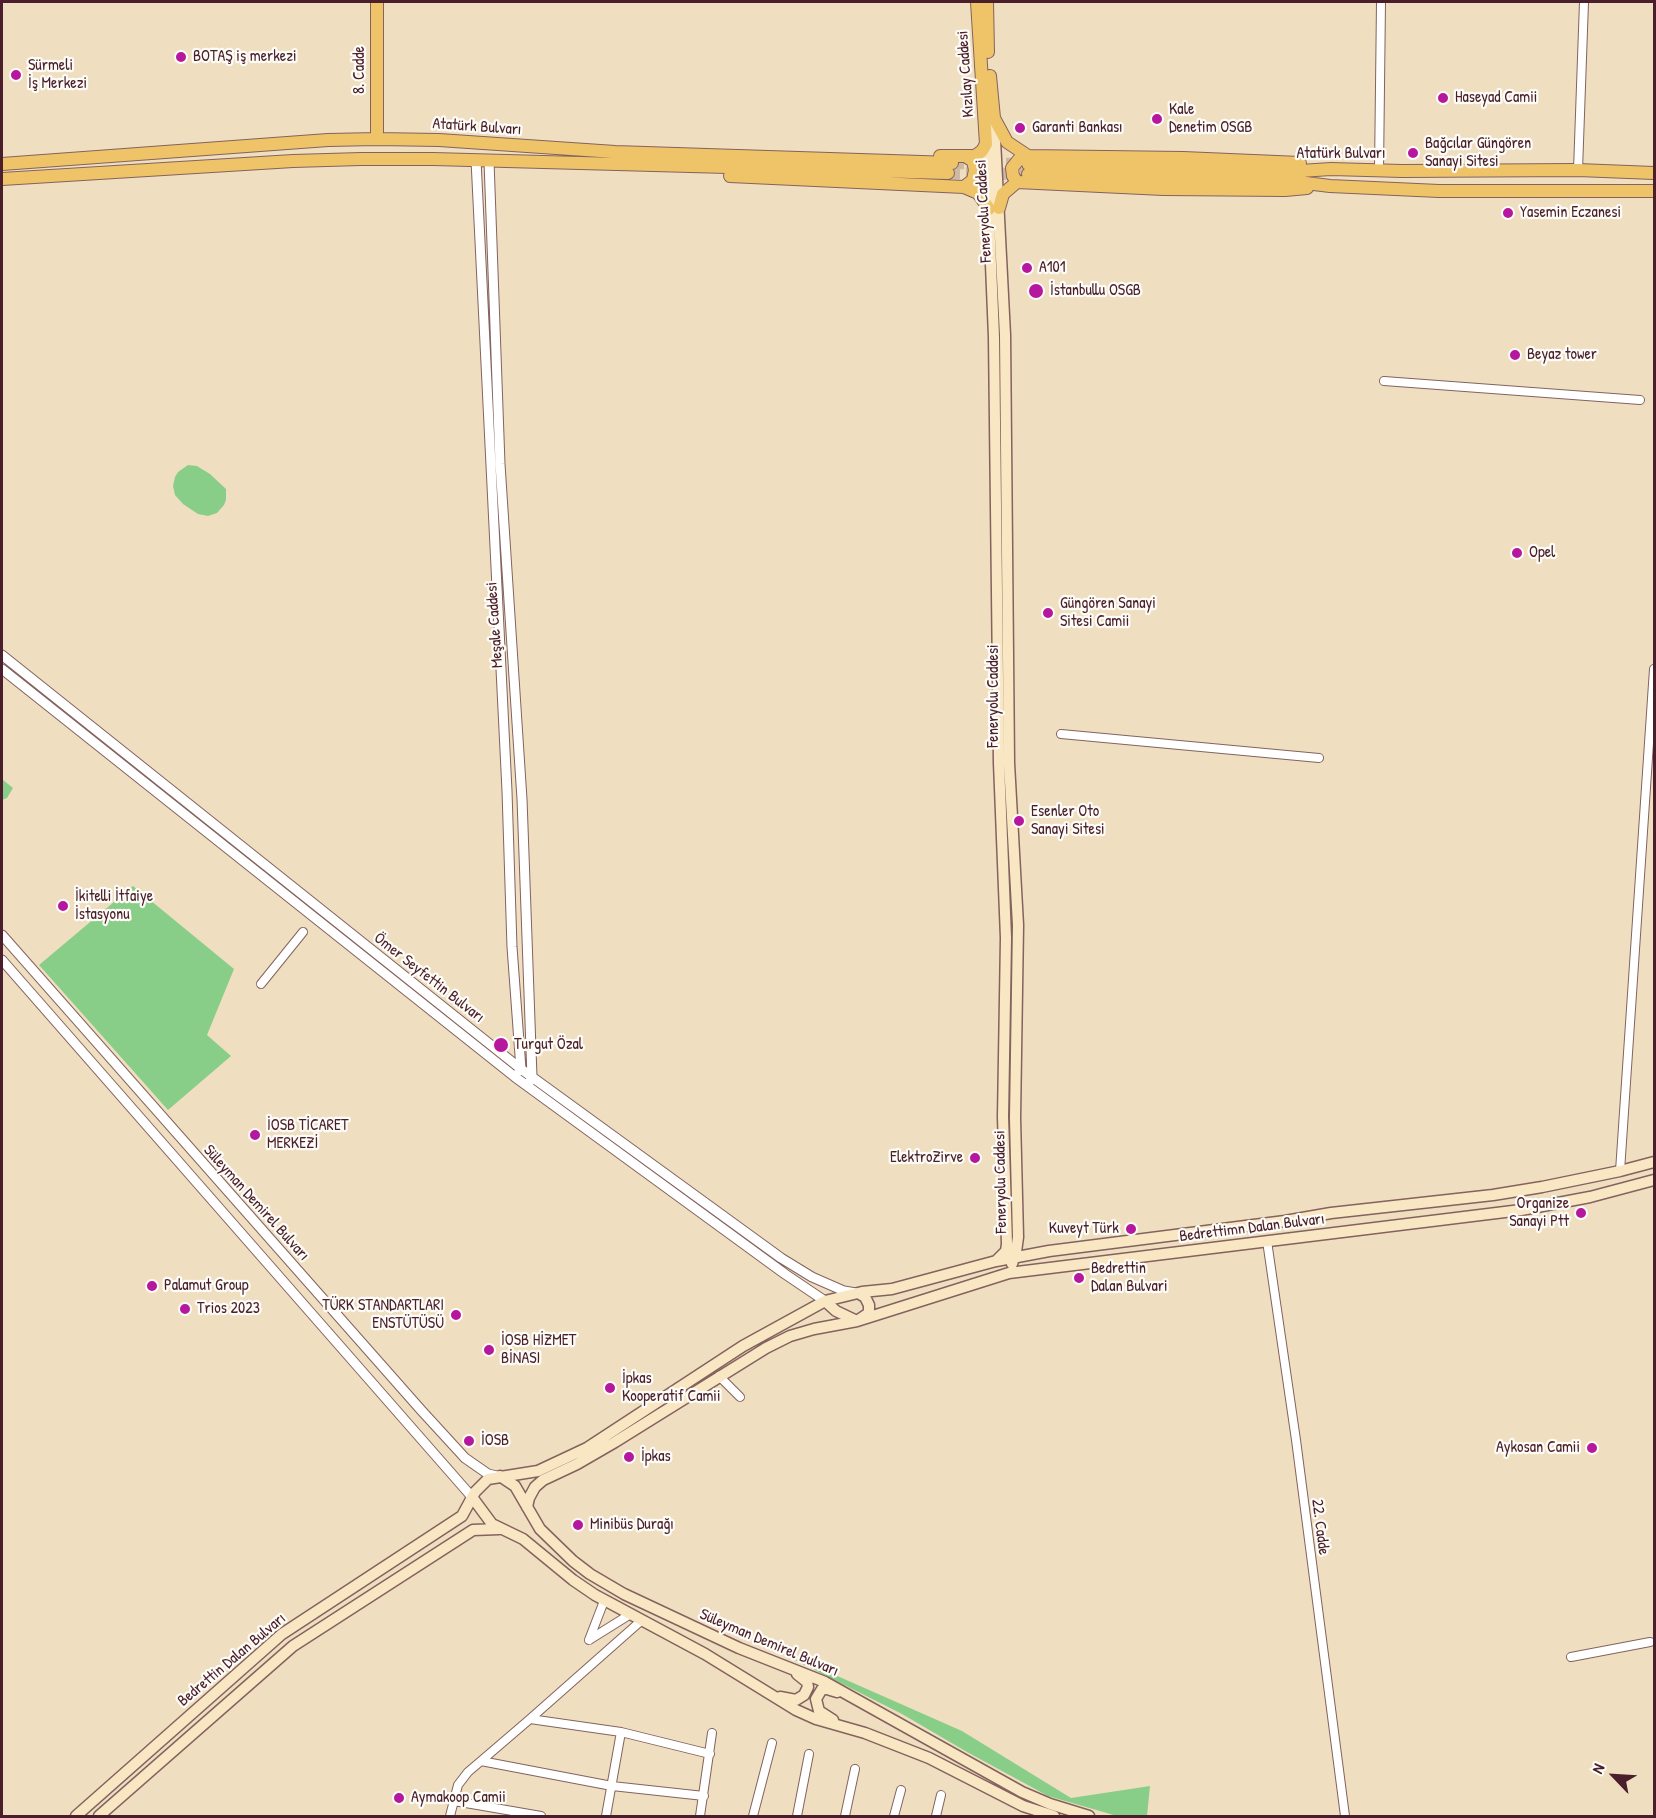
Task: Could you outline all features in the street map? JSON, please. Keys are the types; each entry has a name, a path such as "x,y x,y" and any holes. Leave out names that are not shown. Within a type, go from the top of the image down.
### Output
{"main road":[{"name":"8. Cadde","path":"377,2 377,139"},
{"name":"Kızılay Caddesi","path":"977,2 986,144"},
{"name":"Kızılay Caddesi","path":"987,2 988,56 994,118"},
{"path":"994,118 1007,142 1028,165"},
{"name":"Feneryolu Caddesi","path":"994,118 999,763 1006,938 1003,1118 1006,1251 996,1261"},
{"name":"Atatürk Bulvarı","path":"2,164 316,140 377,139 950,168 649,166 483,161 293,161 2,179"},
{"path":"483,161 491,144"},
{"path":"615,152 665,146 965,156 978,155 986,144"},
{"name":"Feneryolu Caddesi","path":"986,144 994,208 1009,394 1009,763 1018,925 1015,1118 1018,1234 1009,1273"},
{"path":"964,187 973,180 975,170 973,161 965,156"},
{"path":"1017,182 1012,168 1020,158 1028,165"},
{"name":"Atatürk Bulvarı","path":"1028,165 1183,158 1301,163 1331,169 1578,170 1654,173"},
{"name":"Atatürk Bulvarı","path":"1028,165 1290,181 1330,186 1439,191 1654,191"},
{"path":"649,166 696,175 964,187 978,194 994,208 1003,194 1017,182 1163,189 1285,190 1330,186"},
{"name":"Bedrettimn Dalan Bulvarı","path":"858,1293 885,1290 996,1261 1049,1251 1285,1221 1331,1212 1493,1195 1620,1171 1654,1162"},
{"name":"Bedrettimn Dalan Bulvarı","path":"857,1321 1009,1273 1521,1210 1590,1197 1654,1180"},
{"path":"1018,1234 1022,1241 1037,1251 1049,1251"},
{"path":"885,1290 881,1295 881,1302 888,1307 898,1308"},
{"path":"472,1497 484,1482 500,1476 538,1471 587,1448 743,1346 825,1301 858,1293 865,1297 869,1305 869,1313 857,1321 814,1329 790,1336 766,1347 615,1442 543,1480 536,1486 527,1507"},
{"path":"825,1301 836,1311 857,1321"},
{"name":"Süleyman Demirel Bulvarı","path":"500,1476 515,1486 540,1529 573,1561 624,1594 739,1648 825,1682 1028,1796 1089,1816"},
{"name":"Süleyman Demirel Bulvarı","path":"472,1497 492,1524 523,1539 573,1580 604,1601 705,1654 807,1715 844,1725 929,1758 1023,1806 1054,1816"},
{"name":"Bedrettin Dalan Bulvarı","path":"76,1816 282,1634 462,1516 472,1497"},
{"name":"Bedrettin Dalan Bulvarı","path":"99,1816 293,1646 472,1530 499,1529"},
{"path":"768,1693 796,1700 806,1692 808,1687 805,1678 783,1666"},
{"path":"844,1725 819,1711 816,1699 819,1693 827,1689 856,1701"}],"street":[{"path":"1379,170 1381,2"},
{"path":"1578,170 1584,2"},
{"name":"Meşale Caddesi","path":"483,161 518,1073"},
{"name":"Meşale Caddesi","path":"483,161 522,799 530,1082"},
{"path":"1384,381 1640,400"},
{"name":"Ömer Seyfettin Bulvarı","path":"2,655 518,1073"},
{"name":"Ömer Seyfettin Bulvarı","path":"2,669 518,1073 776,1267 825,1301"},
{"path":"1620,1171 1654,669"},
{"path":"1061,734 1319,758"},
{"path":"261,984 303,932"},
{"name":"Süleyman Demirel Bulvarı","path":"2,935 207,1170 457,1450 474,1466 488,1474 500,1476"},
{"name":"Süleyman Demirel Bulvarı","path":"2,960 472,1497"},
{"name":"Ömer Seyfettin Bulvarı","path":"530,1082 781,1258 820,1281 844,1291 858,1293"},
{"name":"22. Cadde","path":"1267,1241 1296,1440 1345,1816"},
{"path":"719,1376 740,1397"},
{"path":"604,1601 589,1640 629,1615"},
{"path":"450,1816 458,1785 468,1772 642,1620"},
{"path":"1571,1657 1650,1642"},
{"path":"530,1719 621,1732 710,1754"},
{"path":"606,1816 621,1732"},
{"path":"700,1816 712,1733"},
{"path":"753,1816 772,1743"},
{"path":"797,1816 809,1754"},
{"path":"481,1761 612,1786 704,1796"},
{"path":"845,1816 855,1768"},
{"path":"894,1816 901,1790"},
{"path":"936,1816 941,1795"},
{"path":"454,1801 541,1816"}],"green space":[{"path":"188,465 197,466 210,474 226,489 226,500 217,513 208,516 198,514 183,504 175,495 173,486 175,477"},
{"path":"2,779 13,788 7,798 2,800"},
{"path":"133,886 234,969 207,1035 231,1056 168,1110 39,965"},
{"path":"783,1652 962,1731 1071,1798 1150,1786 1147,1816 1117,1816 1048,1796 902,1714"}],"tunnel":[{"path":"952,163 1024,164"},
{"path":"948,173 1028,174"}],"place":[{"name":"BOTAŞ iş merkezi","path":"181,57"},
{"name":"Sürmeli İş Merkezi","path":"16,75"},
{"name":"Haseyad Camii","path":"1443,98"},
{"name":"Kale Denetim OSGB","path":"1157,119"},
{"name":"Garanti Bankası","path":"1020,128"},
{"name":"Bağcılar Güngören Sanayi Sitesi","path":"1413,153"},
{"name":"Yasemin Eczanesi","path":"1508,213"},
{"name":"A101","path":"1027,268"},
{"name":"İstanbullu OSGB","path":"1036,291"},
{"name":"Beyaz tower","path":"1515,355"},
{"name":"Opel","path":"1517,553"},
{"name":"Güngören Sanayi Sitesi Camii","path":"1048,613"},
{"name":"Esenler Oto Sanayi Sitesi","path":"1019,821"},
{"name":"İkitelli İtfaiye İstasyonu","path":"63,906"},
{"name":"Turgut Özal","path":"501,1045"},
{"name":"İOSB TİCARET MERKEZİ","path":"255,1135"},
{"name":"ElektroZirve","path":"975,1158"},
{"name":"Organize Sanayi Ptt","path":"1581,1213"},
{"name":"Kuveyt Türk","path":"1131,1229"},
{"name":"Bedrettin Dalan Bulvari","path":"1079,1278"},
{"name":"Palamut Group","path":"152,1286"},
{"name":"Trios 2023","path":"185,1309"},
{"name":"TÜRK STANDARTLARI ENSTÜTÜSÜ","path":"456,1315"},
{"name":"İOSB HİZMET BİNASI","path":"489,1350"},
{"name":"İpkas Kooperatif Camii","path":"610,1388"},
{"name":"İOSB","path":"469,1441"},
{"name":"Aykosan Camii","path":"1592,1448"},
{"name":"İpkas","path":"629,1457"},
{"name":"Minibüs Durağı","path":"578,1525"},
{"name":"Aymakoop Camii","path":"399,1798"}]}
